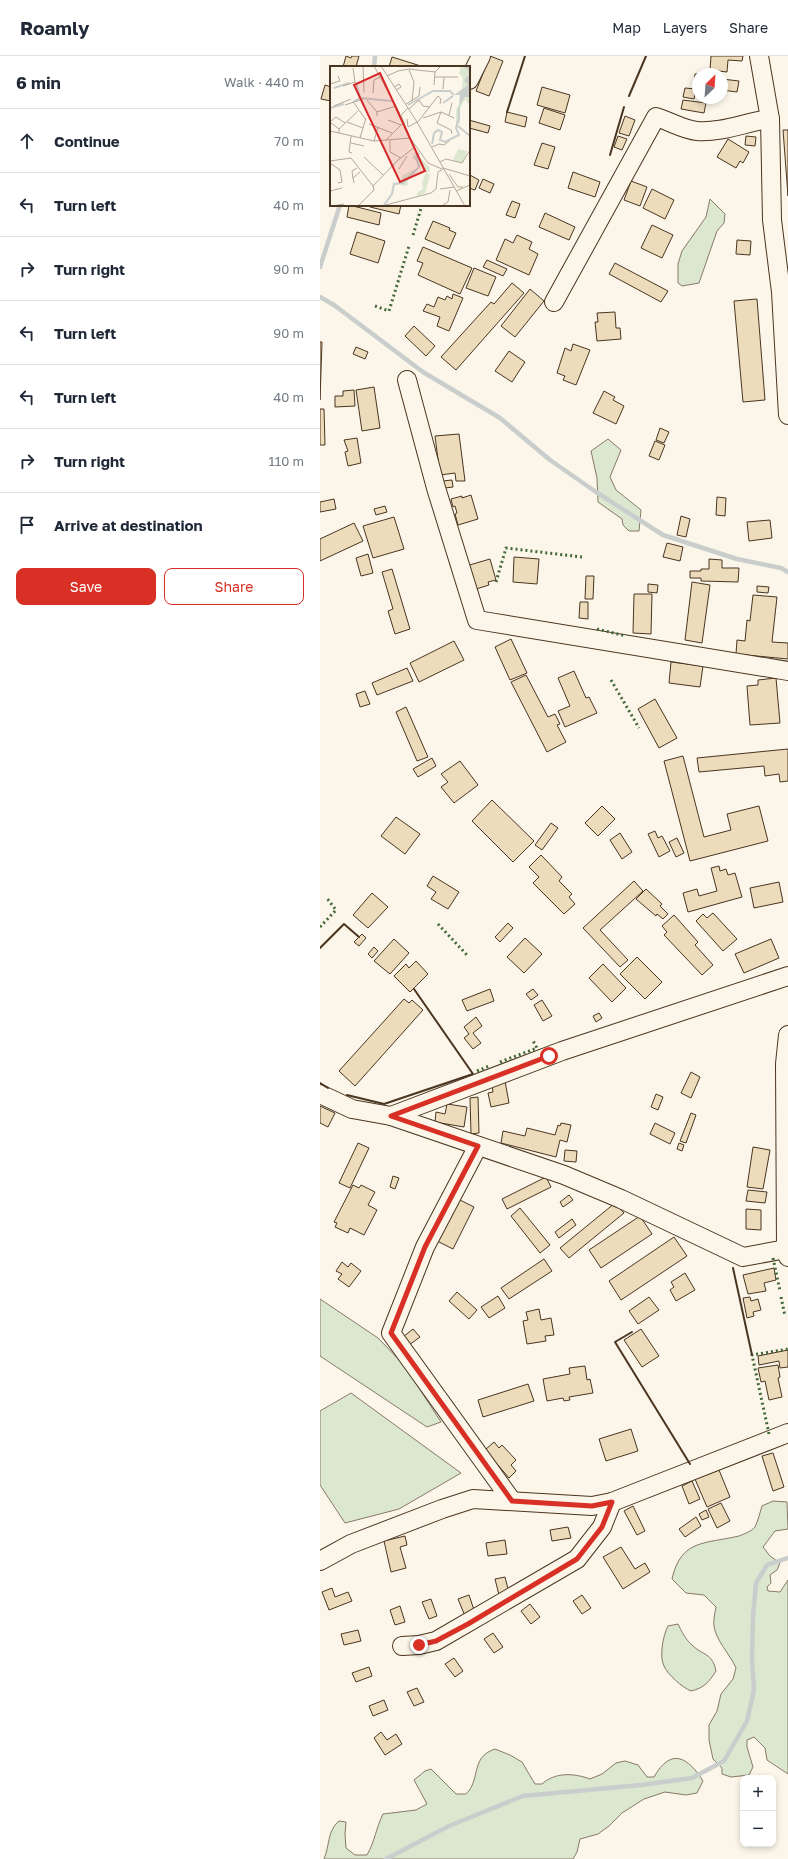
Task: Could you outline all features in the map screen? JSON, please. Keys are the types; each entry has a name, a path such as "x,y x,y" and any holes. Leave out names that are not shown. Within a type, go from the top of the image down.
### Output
{"street":[{"path":"470,78 481,56"},
{"path":"759,56 770,119 772,220 781,292 788,415"},
{"path":"554,302 656,117 696,131 726,129 754,121 770,119"},
{"path":"407,380 436,488 477,620 788,671"},
{"path":"391,1116 562,1051 788,976"},
{"path":"320,1094 352,1109 391,1116 564,1175 621,1199 743,1257 787,1253 785,1064 788,1035"},
{"path":"478,1146 425,1247 391,1333 512,1501"},
{"path":"320,1561 351,1544 442,1509 473,1499 592,1506 612,1502 788,1433"},
{"path":"402,1646 419,1645 436,1641 577,1559 602,1527 612,1502"}],"green space":[{"path":"710,199 725,214 724,223 717,231 699,283 682,286 678,283 678,264 682,251 706,217"},
{"path":"608,439 621,450 610,477 616,490 641,510 639,531 629,531 623,525 622,519 598,502 597,478 591,451"},
{"path":"320,1299 378,1338 404,1365 441,1422 427,1427 320,1356"},
{"path":"351,1393 461,1473 399,1509 345,1523 320,1485 320,1411"},
{"path":"773,1501 787,1502 788,1529 775,1531 763,1547 770,1556 780,1563 777,1570 770,1575 771,1583 767,1587 768,1591 780,1592 788,1580 788,1774 767,1760 765,1748 754,1737 747,1740 747,1747 753,1767 749,1775 731,1777 722,1774 722,1768 713,1759 709,1740 709,1725 717,1711 721,1694 733,1679 736,1668 715,1632 714,1622 716,1607 704,1595 686,1593 672,1579 676,1566 681,1557 688,1550 705,1543 739,1536 750,1531 755,1527 762,1506"},
{"path":"678,1624 690,1643 710,1657 716,1671 706,1684 691,1691 672,1677 666,1669 662,1657 662,1646 666,1630 668,1626"},
{"path":"495,1749 522,1762 535,1784 542,1784 553,1777 565,1775 590,1779 602,1774 616,1763 625,1761 638,1765 647,1777 654,1777 660,1768 673,1759 685,1761 703,1781 697,1793 686,1795 665,1792 644,1799 622,1813 609,1826 598,1834 580,1839 577,1852 573,1859 324,1859 332,1829 339,1821 346,1822 346,1848 355,1855 367,1855 383,1814 416,1810 427,1804 414,1780 425,1771 431,1769 456,1794 466,1794 471,1788 482,1757"}],"building":[{"path":"346,56 351,58 352,56 359,56 356,66 343,66"},
{"path":"490,56 503,61 489,96 476,91"},
{"path":"711,56 743,56 742,61 728,60 727,68 710,68"},
{"path":"392,57 421,66 389,66"},
{"path":"728,80 739,81 737,92 728,91"},
{"path":"325,85 330,87 330,101 321,99"},
{"path":"542,87 570,95 565,113 537,105"},
{"path":"685,88 692,89 692,99 683,97"},
{"path":"683,100 692,101 692,104 706,104 704,113 681,109"},
{"path":"544,108 565,115 560,130 539,123"},
{"path":"507,112 527,117 525,127 505,122"},
{"path":"625,116 635,120 629,136 619,133"},
{"path":"470,120 490,126 488,133 470,128"},
{"path":"783,130 788,130 788,196"},
{"path":"618,136 627,139 622,150 614,147"},
{"path":"746,136 756,137 755,146 745,145"},
{"path":"728,139 749,152 743,163 740,161 736,168 717,157"},
{"path":"542,143 555,147 548,169 534,165"},
{"path":"573,172 600,182 595,197 568,188"},
{"path":"470,175 479,180 475,190 470,188"},
{"path":"483,179 494,184 490,193 479,188"},
{"path":"631,181 647,187 640,206 624,200"},
{"path":"652,189 674,200 665,219 643,208"},
{"path":"512,201 520,204 515,218 506,215"},
{"path":"349,206 381,213 379,225 347,217"},
{"path":"370,206 401,206 399,214"},
{"path":"545,213 575,227 569,240 539,227"},
{"path":"433,221 450,228 449,230 456,233 449,249 425,239"},
{"path":"652,225 673,235 662,258 641,248"},
{"path":"357,232 385,241 378,263 350,254"},
{"path":"517,235 532,242 529,249 538,254 529,275 496,260 505,239 513,243"},
{"path":"737,240 751,241 750,255 736,254"},
{"path":"423,247 472,268 460,294 418,275 423,263 417,261"},
{"path":"487,260 507,269 503,276 483,267"},
{"path":"615,263 668,291 661,302 609,274"},
{"path":"474,268 496,277 488,296 466,288"},
{"path":"512,283 524,293 456,370 441,357 491,302 494,304"},
{"path":"530,289 544,301 515,337 501,326"},
{"path":"453,294 463,298 449,331 437,326 440,317 423,311 427,304 434,307 438,297 445,300 447,296 452,299"},
{"path":"757,299 765,400 743,402 734,301"},
{"path":"615,312 616,328 620,328 621,339 597,341 595,322 598,322 597,313"},
{"path":"414,326 435,346 426,356 405,336"},
{"path":"320,342 322,342 320,400"},
{"path":"573,344 590,350 576,385 563,380 565,376 557,373 565,348 571,351"},
{"path":"356,347 368,352 365,359 353,354"},
{"path":"509,351 525,362 512,382 495,371"},
{"path":"374,387 380,428 362,431 356,390"},
{"path":"354,390 355,406 335,407 335,396 343,396 343,391"},
{"path":"604,391 615,397 613,400 624,406 616,424 593,413"},
{"path":"320,409 324,409 325,445 320,445"},
{"path":"660,428 669,432 664,443 656,440"},
{"path":"459,434 465,481 456,481 455,473 440,475 435,436"},
{"path":"357,438 361,463 348,466 345,452 348,451 344,440"},
{"path":"655,441 665,445 659,460 649,456"},
{"path":"452,480 453,487 445,488 443,481"},
{"path":"471,495 478,519 458,525 455,514 457,513 455,506 453,507 451,499"},
{"path":"717,497 726,498 725,516 716,515"},
{"path":"334,499 336,509 320,512 320,502"},
{"path":"385,506 387,512 376,515 374,509"},
{"path":"681,516 690,519 686,537 677,535"},
{"path":"394,517 404,549 373,558 363,526"},
{"path":"770,520 772,538 749,541 747,522"},
{"path":"354,523 363,541 320,561 320,539"},
{"path":"667,543 683,547 680,561 663,557"},
{"path":"368,554 373,573 361,576 356,558"},
{"path":"514,557 539,559 537,584 513,582"},
{"path":"490,559 496,580 488,582 489,585 473,590 466,566"},
{"path":"709,559 722,560 722,568 739,568 738,582 701,581 701,578 690,578 690,571 709,569"},
{"path":"392,569 410,629 395,634 388,611 393,609 382,572"},
{"path":"586,576 594,576 593,599 585,599"},
{"path":"692,582 710,585 702,643 685,640"},
{"path":"648,584 658,585 657,593 648,592"},
{"path":"757,586 769,587 768,593 757,592"},
{"path":"634,594 652,594 651,634 633,633"},
{"path":"753,595 777,597 772,642 788,643 788,659 736,654 737,640 745,641 747,620 750,621"},
{"path":"580,602 588,602 588,619 579,618"},
{"path":"511,639 527,673 510,680 495,647"},
{"path":"454,641 464,660 419,682 410,663"},
{"path":"671,662 703,666 700,687 669,683"},
{"path":"407,668 413,681 377,695 372,683"},
{"path":"574,671 586,698 589,697 597,713 565,727 558,711 570,706 558,678"},
{"path":"526,675 548,717 555,714 560,724 557,725 566,742 547,752 511,682"},
{"path":"776,678 780,723 750,725 747,686 758,685 758,680"},
{"path":"365,691 370,704 360,707 356,694"},
{"path":"655,699 677,738 659,748 638,709"},
{"path":"406,707 428,757 417,761 396,712"},
{"path":"788,749 788,781 780,782 779,774 765,776 764,766 699,772 697,758"},
{"path":"683,756 704,837 731,830 727,814 759,806 768,841 690,861 664,761"},
{"path":"432,758 436,766 418,777 413,769"},
{"path":"460,761 478,785 454,803 441,787 448,782 441,774"},
{"path":"492,800 534,841 513,862 472,821"},
{"path":"602,806 615,819 598,836 585,823"},
{"path":"396,817 420,834 405,854 381,836"},
{"path":"551,823 558,828 542,850 535,845"},
{"path":"655,831 658,838 662,836 670,851 659,857 648,834"},
{"path":"620,833 632,852 622,859 610,840"},
{"path":"677,838 684,853 676,857 669,842"},
{"path":"541,855 562,877 559,881 572,894 569,897 575,904 564,914 533,883 539,877 529,867"},
{"path":"719,866 720,871 726,869 728,875 735,873 742,897 688,912 683,893 697,889 699,896 717,891 711,868"},
{"path":"433,876 459,892 448,909 431,899 436,892 427,886"},
{"path":"634,881 643,891 600,930 628,960 620,967 583,928"},
{"path":"779,882 783,902 754,908 750,888"},
{"path":"646,889 662,904 660,906 668,914 663,919 657,914 656,916 636,899"},
{"path":"372,893 388,907 368,928 353,915"},
{"path":"713,913 737,939 723,951 696,921 703,914 707,918"},
{"path":"674,915 698,942 695,945 713,965 702,975 664,935 667,932 662,926"},
{"path":"508,923 513,928 500,942 495,937"},
{"path":"362,934 366,938 359,946 354,942"},
{"path":"525,938 542,954 524,973 507,957"},
{"path":"394,939 409,953 390,974 374,961"},
{"path":"771,939 779,958 744,973 735,954"},
{"path":"374,947 378,951 372,958 368,954"},
{"path":"637,957 662,982 645,999 620,974"},
{"path":"416,961 428,974 410,992 394,976 406,964 409,968"},
{"path":"603,964 626,988 612,1002 589,978"},
{"path":"490,989 494,1001 467,1011 462,1000"},
{"path":"533,989 538,995 531,1000 526,994"},
{"path":"404,999 409,1003 412,1000 423,1010 355,1086 339,1071"},
{"path":"542,1000 552,1016 543,1021 534,1005"},
{"path":"599,1013 602,1018 596,1022 593,1016"},
{"path":"476,1017 482,1026 473,1033 481,1043 473,1049 464,1038 469,1034 464,1027"},
{"path":"691,1072 700,1077 691,1098 681,1093"},
{"path":"505,1081 509,1103 491,1107 488,1093 493,1092 492,1084"},
{"path":"656,1094 663,1097 658,1110 651,1107"},
{"path":"478,1097 479,1133 471,1134 470,1098"},
{"path":"447,1104 467,1107 464,1127 435,1122 436,1112 445,1114"},
{"path":"320,1106 335,1113 328,1127 320,1123"},
{"path":"691,1113 696,1115 686,1143 680,1141"},
{"path":"561,1123 571,1125 567,1142 560,1140 556,1157 501,1143 503,1131 525,1136 527,1128 555,1135 558,1125 560,1126"},
{"path":"655,1123 675,1133 670,1144 650,1134"},
{"path":"358,1143 369,1148 350,1188 339,1183"},
{"path":"679,1143 684,1145 682,1151 677,1149"},
{"path":"753,1147 770,1150 763,1189 747,1187"},
{"path":"565,1150 577,1151 576,1162 564,1161"},
{"path":"393,1176 399,1178 395,1189 390,1187"},
{"path":"546,1177 551,1187 507,1209 502,1199"},
{"path":"353,1185 359,1188 361,1185 375,1192 368,1205 377,1210 364,1235 350,1228 348,1233 335,1227 337,1223 334,1222"},
{"path":"748,1190 767,1192 765,1203 746,1201"},
{"path":"569,1195 573,1200 563,1207 560,1202"},
{"path":"454,1197 474,1207 453,1249 433,1239"},
{"path":"615,1203 624,1213 569,1258 560,1248"},
{"path":"520,1208 550,1245 540,1253 511,1216"},
{"path":"746,1209 761,1210 761,1230 746,1229"},
{"path":"640,1216 652,1234 601,1268 589,1250"},
{"path":"572,1219 576,1225 559,1238 555,1232"},
{"path":"674,1237 687,1256 621,1300 609,1281"},
{"path":"544,1259 552,1271 509,1299 501,1288"},
{"path":"342,1262 348,1267 351,1263 361,1271 349,1287 338,1279 342,1274 336,1271"},
{"path":"774,1268 776,1280 764,1283 766,1291 748,1294 743,1275"},
{"path":"685,1273 695,1290 676,1301 670,1290 674,1287 671,1282"},
{"path":"457,1292 477,1310 469,1319 449,1301"},
{"path":"498,1296 505,1308 489,1318 481,1307"},
{"path":"649,1297 659,1310 638,1324 629,1311"},
{"path":"750,1297 751,1301 758,1299 761,1310 753,1312 754,1316 747,1318 743,1298"},
{"path":"539,1309 541,1320 551,1318 554,1335 545,1336 546,1341 527,1344 523,1321 528,1320 526,1312"},
{"path":"413,1329 420,1337 409,1345 403,1337"},
{"path":"641,1329 659,1356 642,1367 624,1340"},
{"path":"788,1350 788,1367 780,1368 779,1361 759,1365 758,1356"},
{"path":"778,1365 780,1377 778,1378 782,1397 769,1400 765,1381 761,1382 758,1368"},
{"path":"585,1366 587,1380 590,1379 593,1393 569,1397 570,1400 564,1401 563,1398 547,1401 543,1379 570,1374 569,1368"},
{"path":"528,1384 534,1401 483,1417 478,1400"},
{"path":"631,1429 638,1451 606,1461 599,1439"},
{"path":"494,1442 499,1448 502,1445 516,1460 511,1465 516,1471 509,1478 485,1450"},
{"path":"773,1453 784,1487 773,1491 762,1456"},
{"path":"719,1470 730,1497 707,1507 695,1479"},
{"path":"692,1481 700,1499 689,1504 682,1486"},
{"path":"721,1503 730,1521 717,1528 708,1509"},
{"path":"633,1506 645,1531 637,1535 624,1511"},
{"path":"706,1510 709,1517 702,1520 699,1514"},
{"path":"696,1517 701,1526 685,1537 679,1529"},
{"path":"568,1527 571,1538 552,1541 550,1530"},
{"path":"405,1536 407,1545 400,1547 406,1568 391,1572 384,1541"},
{"path":"505,1540 507,1554 488,1556 486,1543"},
{"path":"621,1547 635,1569 645,1563 650,1572 623,1589 603,1557"},
{"path":"505,1577 509,1593 499,1595 495,1579"},
{"path":"332,1588 335,1597 348,1592 352,1601 329,1610 322,1592"},
{"path":"469,1595 475,1613 465,1616 458,1599"},
{"path":"582,1595 591,1608 582,1614 573,1601"},
{"path":"431,1599 437,1616 429,1619 422,1602"},
{"path":"530,1604 540,1617 531,1624 521,1611"},
{"path":"400,1606 405,1622 395,1625 390,1610"},
{"path":"358,1630 361,1641 344,1645 341,1634"},
{"path":"493,1633 503,1647 494,1653 484,1639"},
{"path":"454,1658 463,1671 455,1677 445,1664"},
{"path":"369,1667 372,1676 356,1682 352,1673"},
{"path":"417,1688 424,1702 414,1706 407,1692"},
{"path":"384,1700 388,1710 373,1716 369,1706"},
{"path":"381,1732 387,1740 396,1734 402,1744 385,1755 374,1738"}],"waterway":[{"path":"374,66 375,56"},
{"path":"320,267 340,206"},
{"path":"320,297 334,305 423,372 500,418 550,460 596,492 663,535 737,559 781,568 788,572"},
{"path":"386,1859 449,1826 523,1796 641,1785 692,1778 724,1761 747,1721 754,1690 752,1659 753,1617 756,1583 767,1565 788,1558"}],"hedge":[{"path":"413,235 422,206"},
{"path":"375,306 389,311 409,246"},
{"path":"496,582 506,548 582,557"},
{"path":"597,629 626,636"},
{"path":"611,680 639,728"},
{"path":"320,927 336,910 326,897"},
{"path":"438,924 467,955"},
{"path":"500,1062 537,1048 532,1039"},
{"path":"477,1071 489,1066"},
{"path":"773,1258 780,1291"},
{"path":"781,1297 785,1316"},
{"path":"769,1434 752,1355 788,1349"}],"wall":[{"path":"507,112 525,56"},
{"path":"629,96 646,56"},
{"path":"610,155 624,107"},
{"path":"320,948 344,924 359,937"},
{"path":"347,1095 384,1104 473,1074 414,989"},
{"path":"320,1083 328,1088"},
{"path":"733,1268 752,1355"},
{"path":"632,1332 615,1342 690,1464"}],"route":[{"path":"419,1645 436,1641 468,1624 577,1559 602,1527 612,1502 592,1506 512,1501 391,1333 425,1247 478,1146 391,1116 549,1056"}]}
